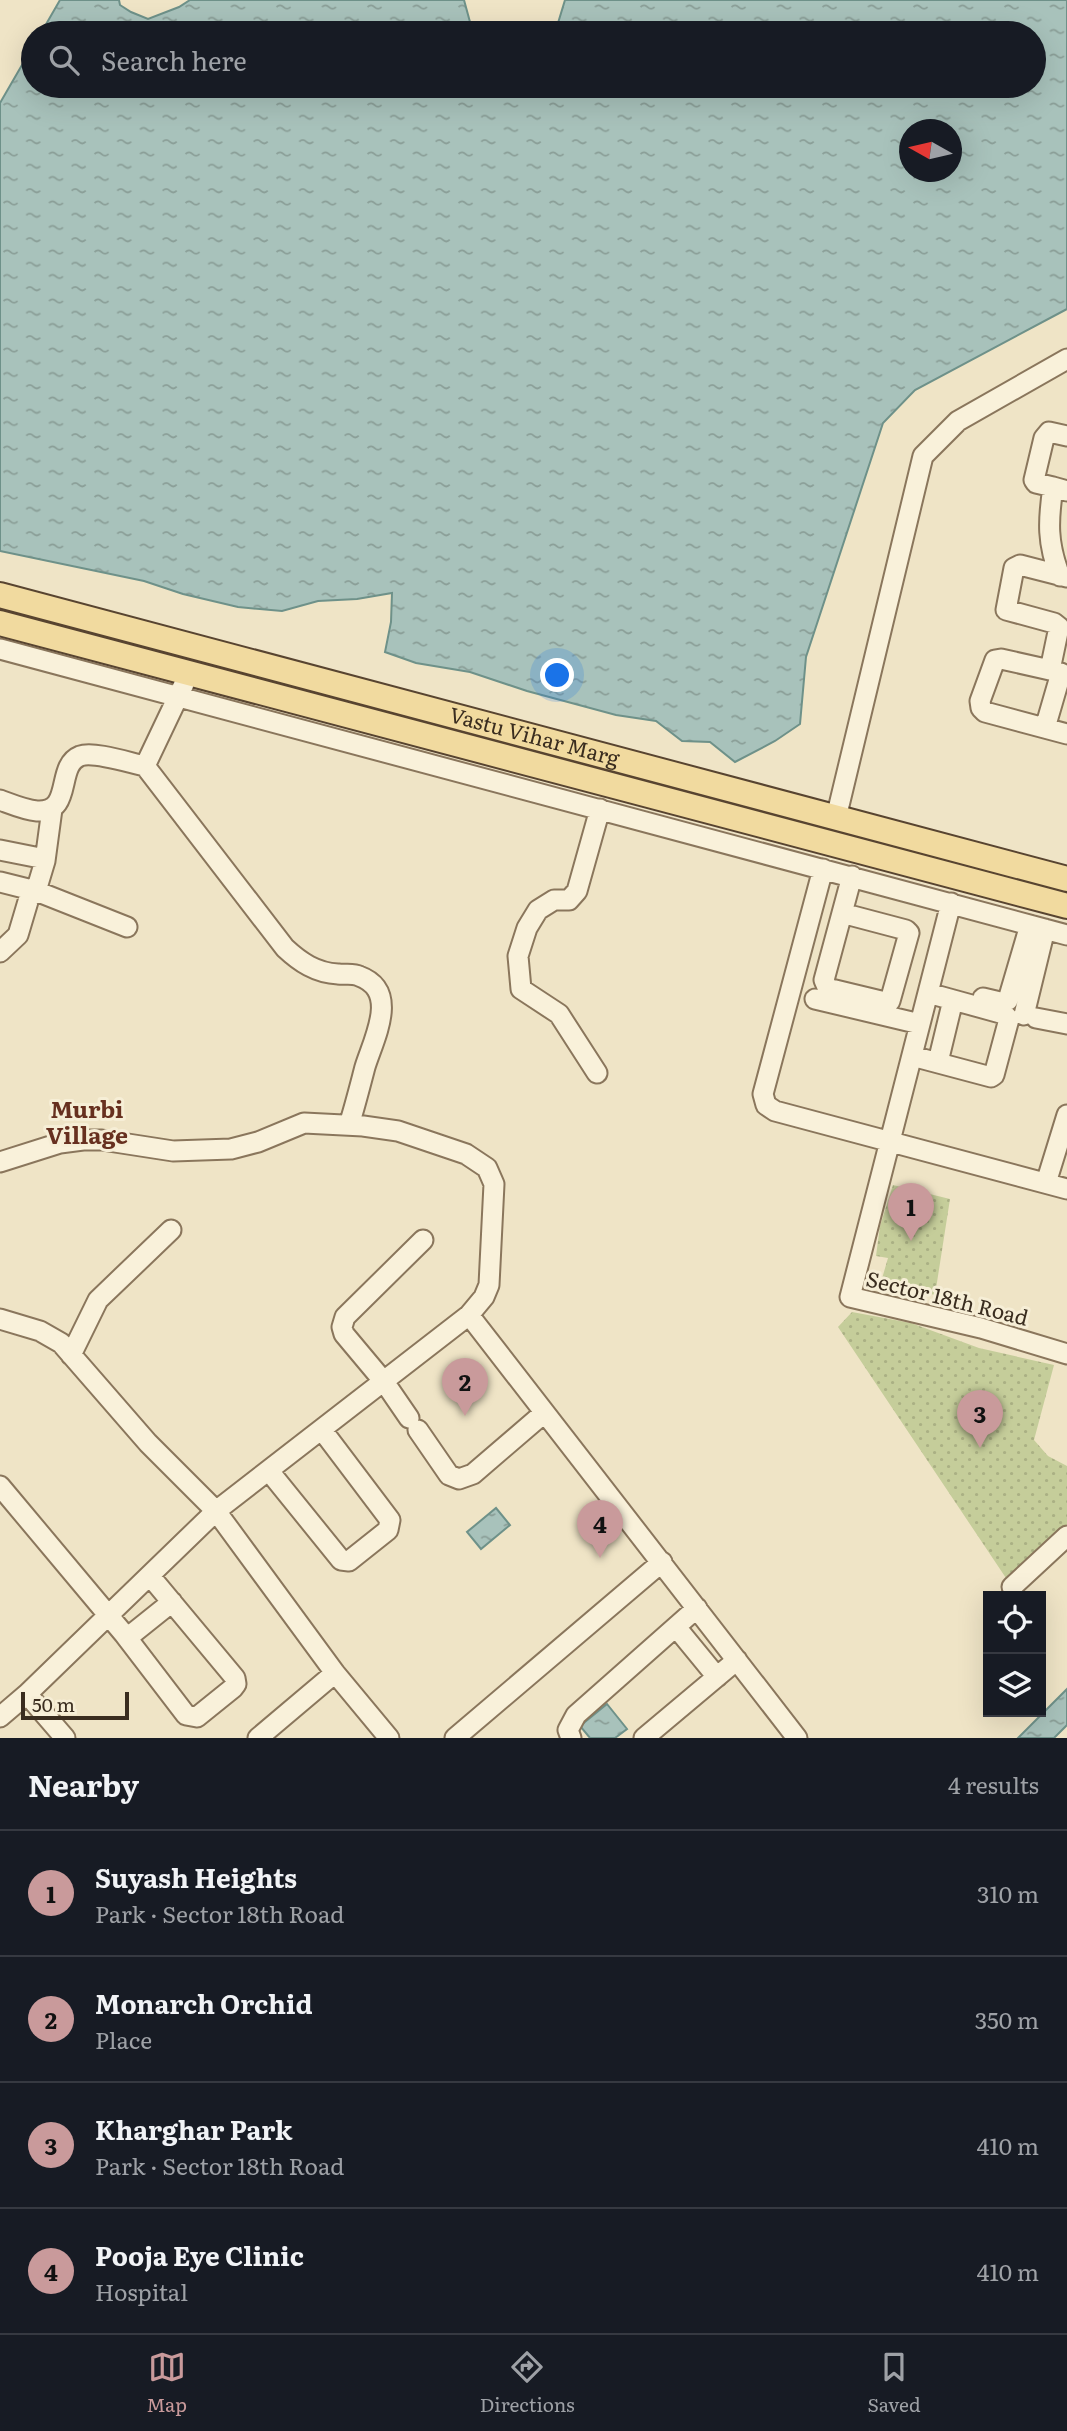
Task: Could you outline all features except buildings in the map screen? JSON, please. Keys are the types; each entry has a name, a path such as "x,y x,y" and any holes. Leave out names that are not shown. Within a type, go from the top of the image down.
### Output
{"main road":[{"name":"Vastu Vihar Marg","path":"0,595 1067,879"},
{"name":"Vastu Vihar Marg","path":"0,622 1067,906"}],"street":[{"path":"836,818 923,456 958,421 1067,359"},
{"path":"1064,576 1052,557 1048,525 1060,489 1034,480 1036,463 1046,434 1049,432 1067,436"},
{"path":"1045,728 1059,673 1059,627 1054,623 1009,612 1005,606 1014,568 1017,566 1064,576"},
{"path":"0,649 1067,935"},
{"path":"1059,673 1001,659 995,660 980,701 985,712 1067,734"},
{"path":"145,766 188,672"},
{"path":"0,951 18,935 29,898 36,891 45,859 52,809 59,802 71,763 80,756 91,755 145,766 285,948 300,962 315,969 334,974 357,975 370,981 381,994 380,1025 349,1125"},
{"path":"0,800 37,811 52,809"},
{"path":"597,1073 559,1014 521,989 518,956 527,928 538,910 554,900 569,900 577,891 600,809"},
{"path":"0,850 45,859"},
{"path":"823,869 763,1094 766,1105 775,1111 1067,1189"},
{"path":"852,876 825,984 831,989 890,1001 909,933 902,928 853,916"},
{"path":"0,882 36,891 127,927"},
{"name":"Sector 18th Road","path":"951,903 850,1297 981,1328 1067,1354"},
{"path":"930,989 1000,1002 1008,1000 1038,927"},
{"path":"1038,927 1030,1016 1067,1024"},
{"path":"912,1056 991,1077 994,1075 1009,1019 1004,1014 953,1000 930,989"},
{"path":"815,999 920,1024"},
{"path":"938,1062 953,1000"},
{"path":"1046,1183 1067,1115"},
{"path":"0,1162 60,1143 83,1139 173,1151 232,1149 258,1142 304,1123 349,1125 398,1131 466,1154 487,1168 494,1184 489,1285 484,1297 469,1315 216,1511 0,1717"},
{"path":"71,1355 98,1300 171,1230"},
{"path":"423,1240 345,1317 342,1327 344,1334 385,1382 449,1475 459,1479 473,1474 544,1413"},
{"path":"469,1315 797,1738"},
{"path":"0,1320 40,1331 61,1343 148,1443 216,1511 335,1673 389,1738"},
{"path":"269,1471 341,1560 349,1561 388,1530 390,1520 322,1430"},
{"path":"0,1486 127,1638 186,1715 197,1717 233,1688 236,1684 235,1678 150,1576"},
{"path":"1012,1587 1067,1536"},
{"path":"455,1738 662,1562"},
{"path":"127,1638 172,1602"},
{"path":"571,1738 568,1730 576,1715 697,1608"},
{"path":"676,1627 718,1677"},
{"path":"644,1738 737,1660"},
{"path":"258,1738 335,1673"},
{"path":"27,1694 65,1738"}],"green space":[{"path":"893,1185 950,1199 935,1295 881,1282 888,1258 876,1256 880,1226"},
{"path":"852,1312 911,1323 979,1348 1054,1365 1034,1440 1048,1456 1067,1466 1067,1524 1012,1587 838,1327"}],"water":[{"path":"60,0 119,0 120,5 148,19 190,0 464,0 470,21 48,21"},
{"path":"565,0 1067,0 1067,309 915,390 883,423 806,657 800,724 735,762 710,742 682,741 656,721 616,715 527,691 470,672 416,663 385,652 391,622 392,593 357,599 318,601 282,611 238,607 183,594 144,581 0,551 0,103 21,67 21,98 1046,98 1046,21 559,21"},
{"path":"496,1508 510,1525 481,1549 467,1532"},
{"path":"1067,1689 1067,1725 1054,1738 1018,1738 1039,1717 1046,1717 1046,1710"},
{"path":"607,1704 627,1729 615,1738 590,1738 580,1726"}],"place":[{"name":"Suyash Heights","path":"911,1241"},
{"name":"Monarch Orchid","path":"465,1416"},
{"name":"Kharghar Park","path":"980,1448"},
{"name":"Pooja Eye Clinic","path":"600,1558"}],"district":[{"name":"Murbi Village","path":"87,1123"}]}
